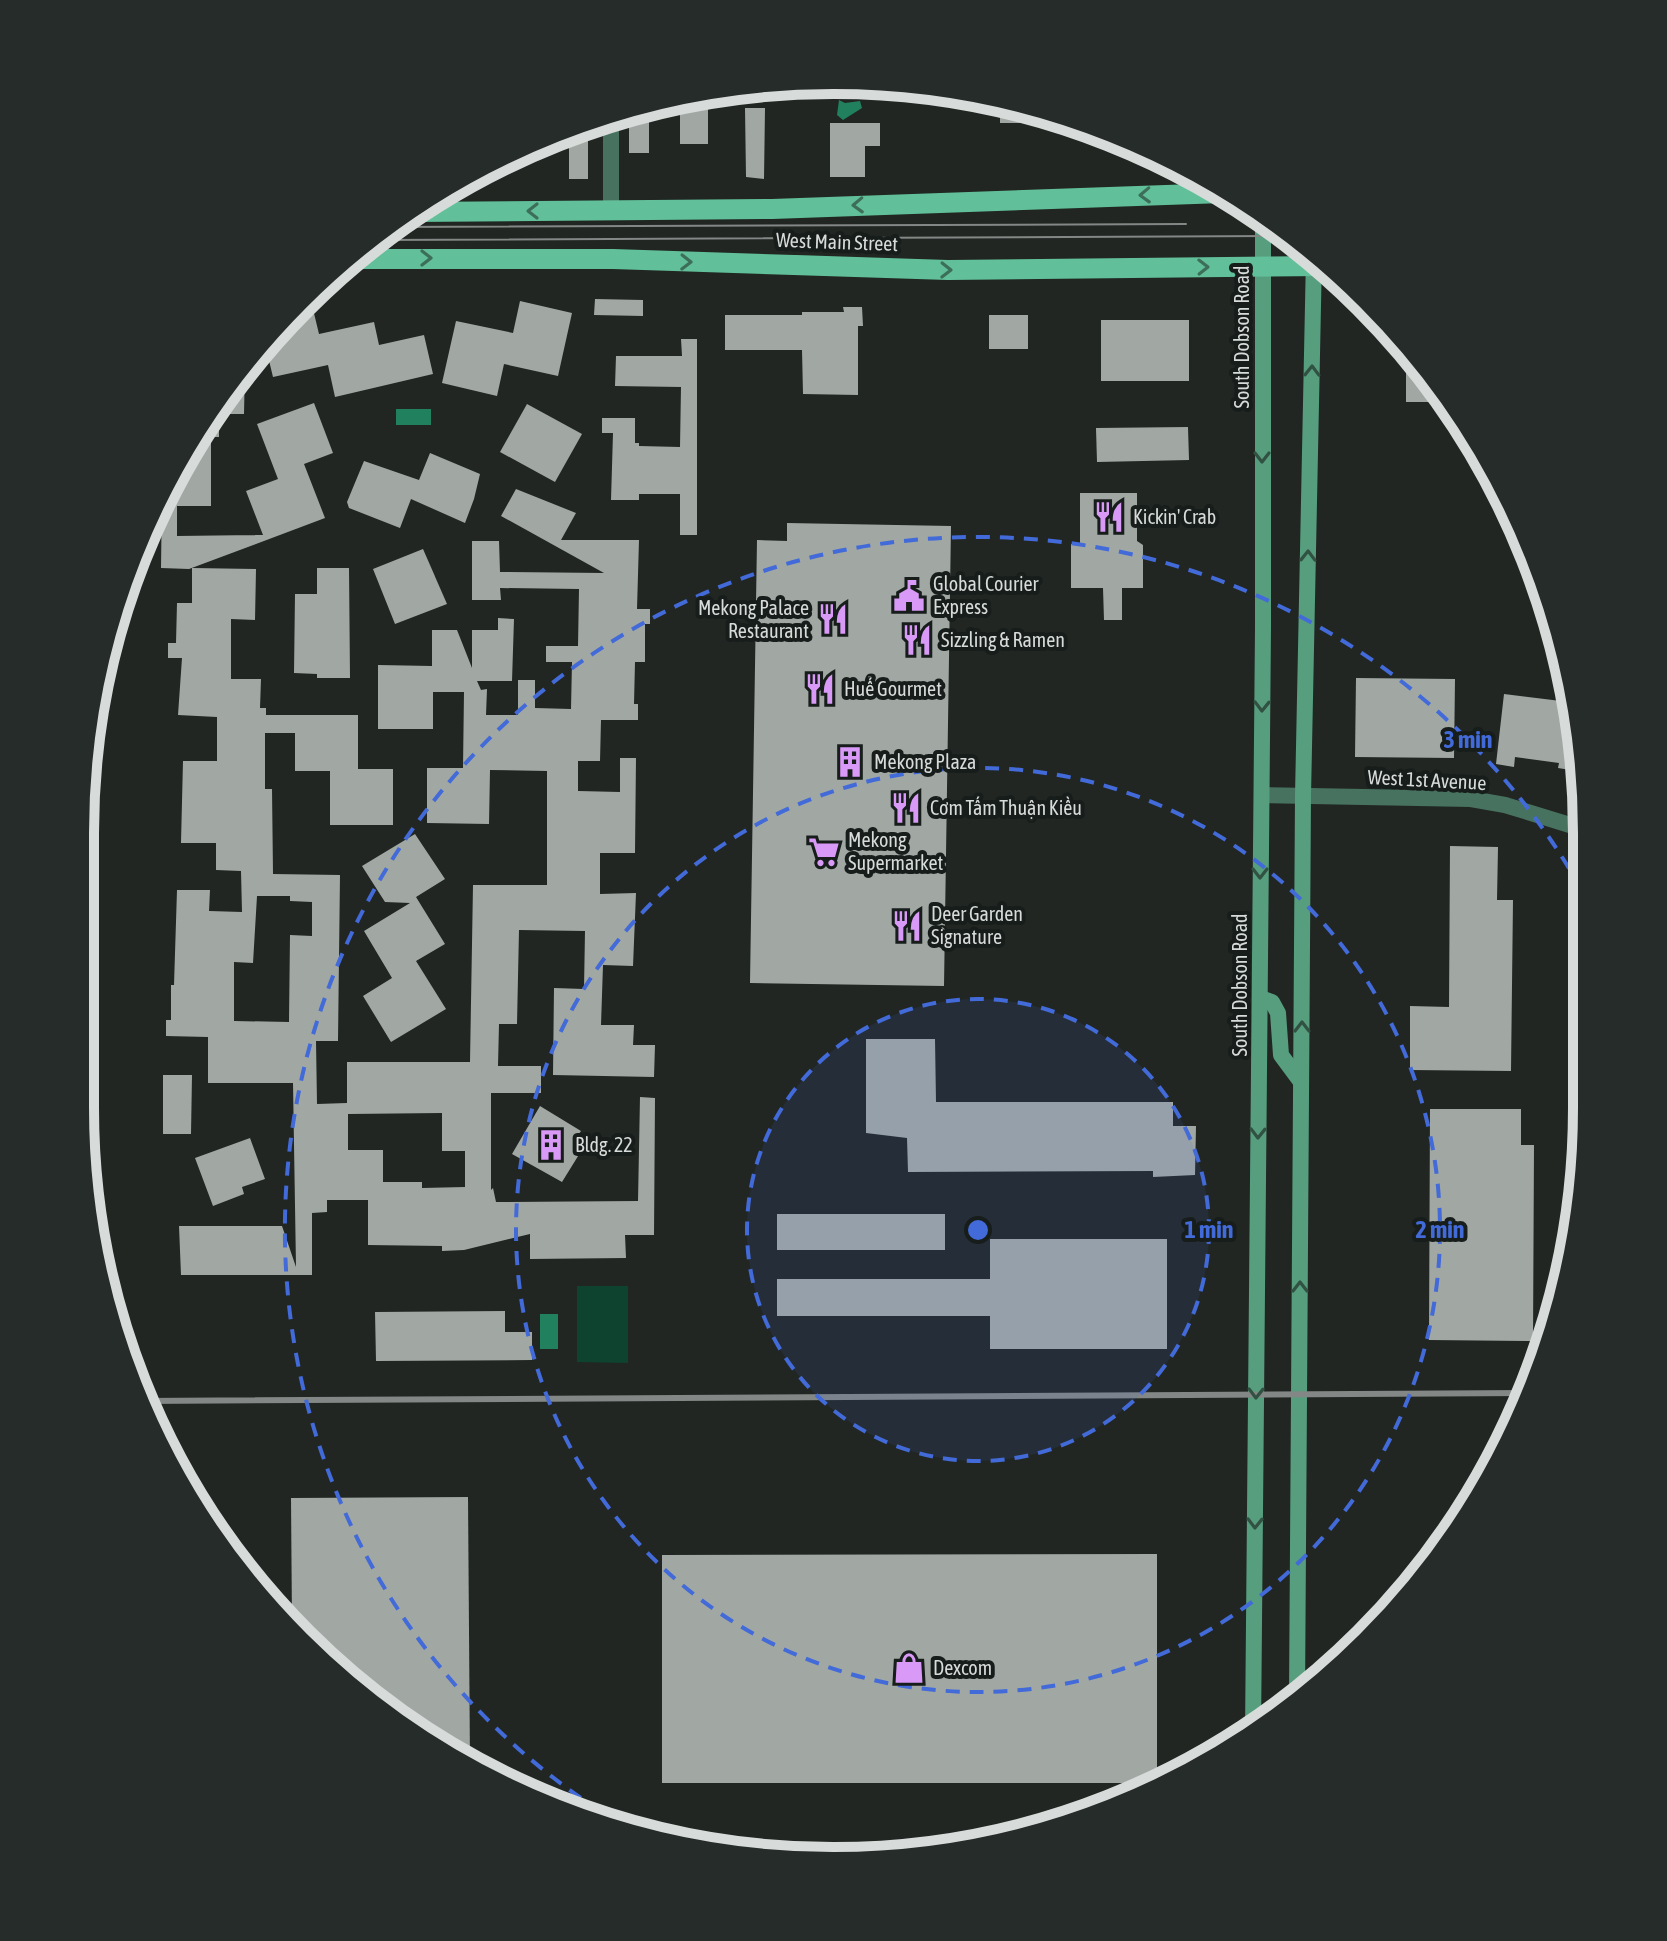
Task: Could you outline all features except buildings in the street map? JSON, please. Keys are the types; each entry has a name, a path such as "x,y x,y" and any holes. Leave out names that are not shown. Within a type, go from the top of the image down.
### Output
{"main road":[{"name":"West Main Street","path":"434,212 772,209 1204,194"},
{"name":"South Dobson Road","path":"1253,1716 1262,795 1262,232"},
{"name":"West Main Street","path":"369,259 613,259 948,270 1304,264"},
{"path":"1297,1683 1303,796 1318,275"},
{"path":"1260,998 1272,1002 1278,1013 1281,1055 1301,1082"}],"street":[{"path":"611,128 611,211"},
{"name":"West 1st Avenue","path":"1262,795 1471,799 1505,805 1573,826"}],"shaded area":[{"path":"839,100 845,103 860,101 862,108 843,120 837,115"},
{"path":"396,409 431,409 431,425 396,425"},
{"path":"577,1286 628,1286 628,1363 577,1362"},
{"path":"540,1314 558,1314 558,1349 540,1349"}],"tram line":[{"path":"412,227 1186,224"},
{"path":"393,240 1268,236"}],"railway":[{"path":"155,1401 1516,1393"}],"place":[{"name":"Kickin' Crab","path":"1109,517"},
{"name":"Global Courier Express","path":"909,596"},
{"name":"Mekong Palace Restaurant","path":"833,619"},
{"name":"Sizzling & Ramen","path":"917,640"},
{"name":"Huế Gourmet","path":"820,689"},
{"name":"Mekong Plaza","path":"850,762"},
{"name":"Cơm Tấm Thuận Kiều","path":"906,808"},
{"name":"Mekong Supermarket","path":"824,852"},
{"name":"Deer Garden Signature","path":"907,926"},
{"name":"Bldg. 22","path":"551,1145"},
{"name":"Dexcom","path":"909,1668"}]}
